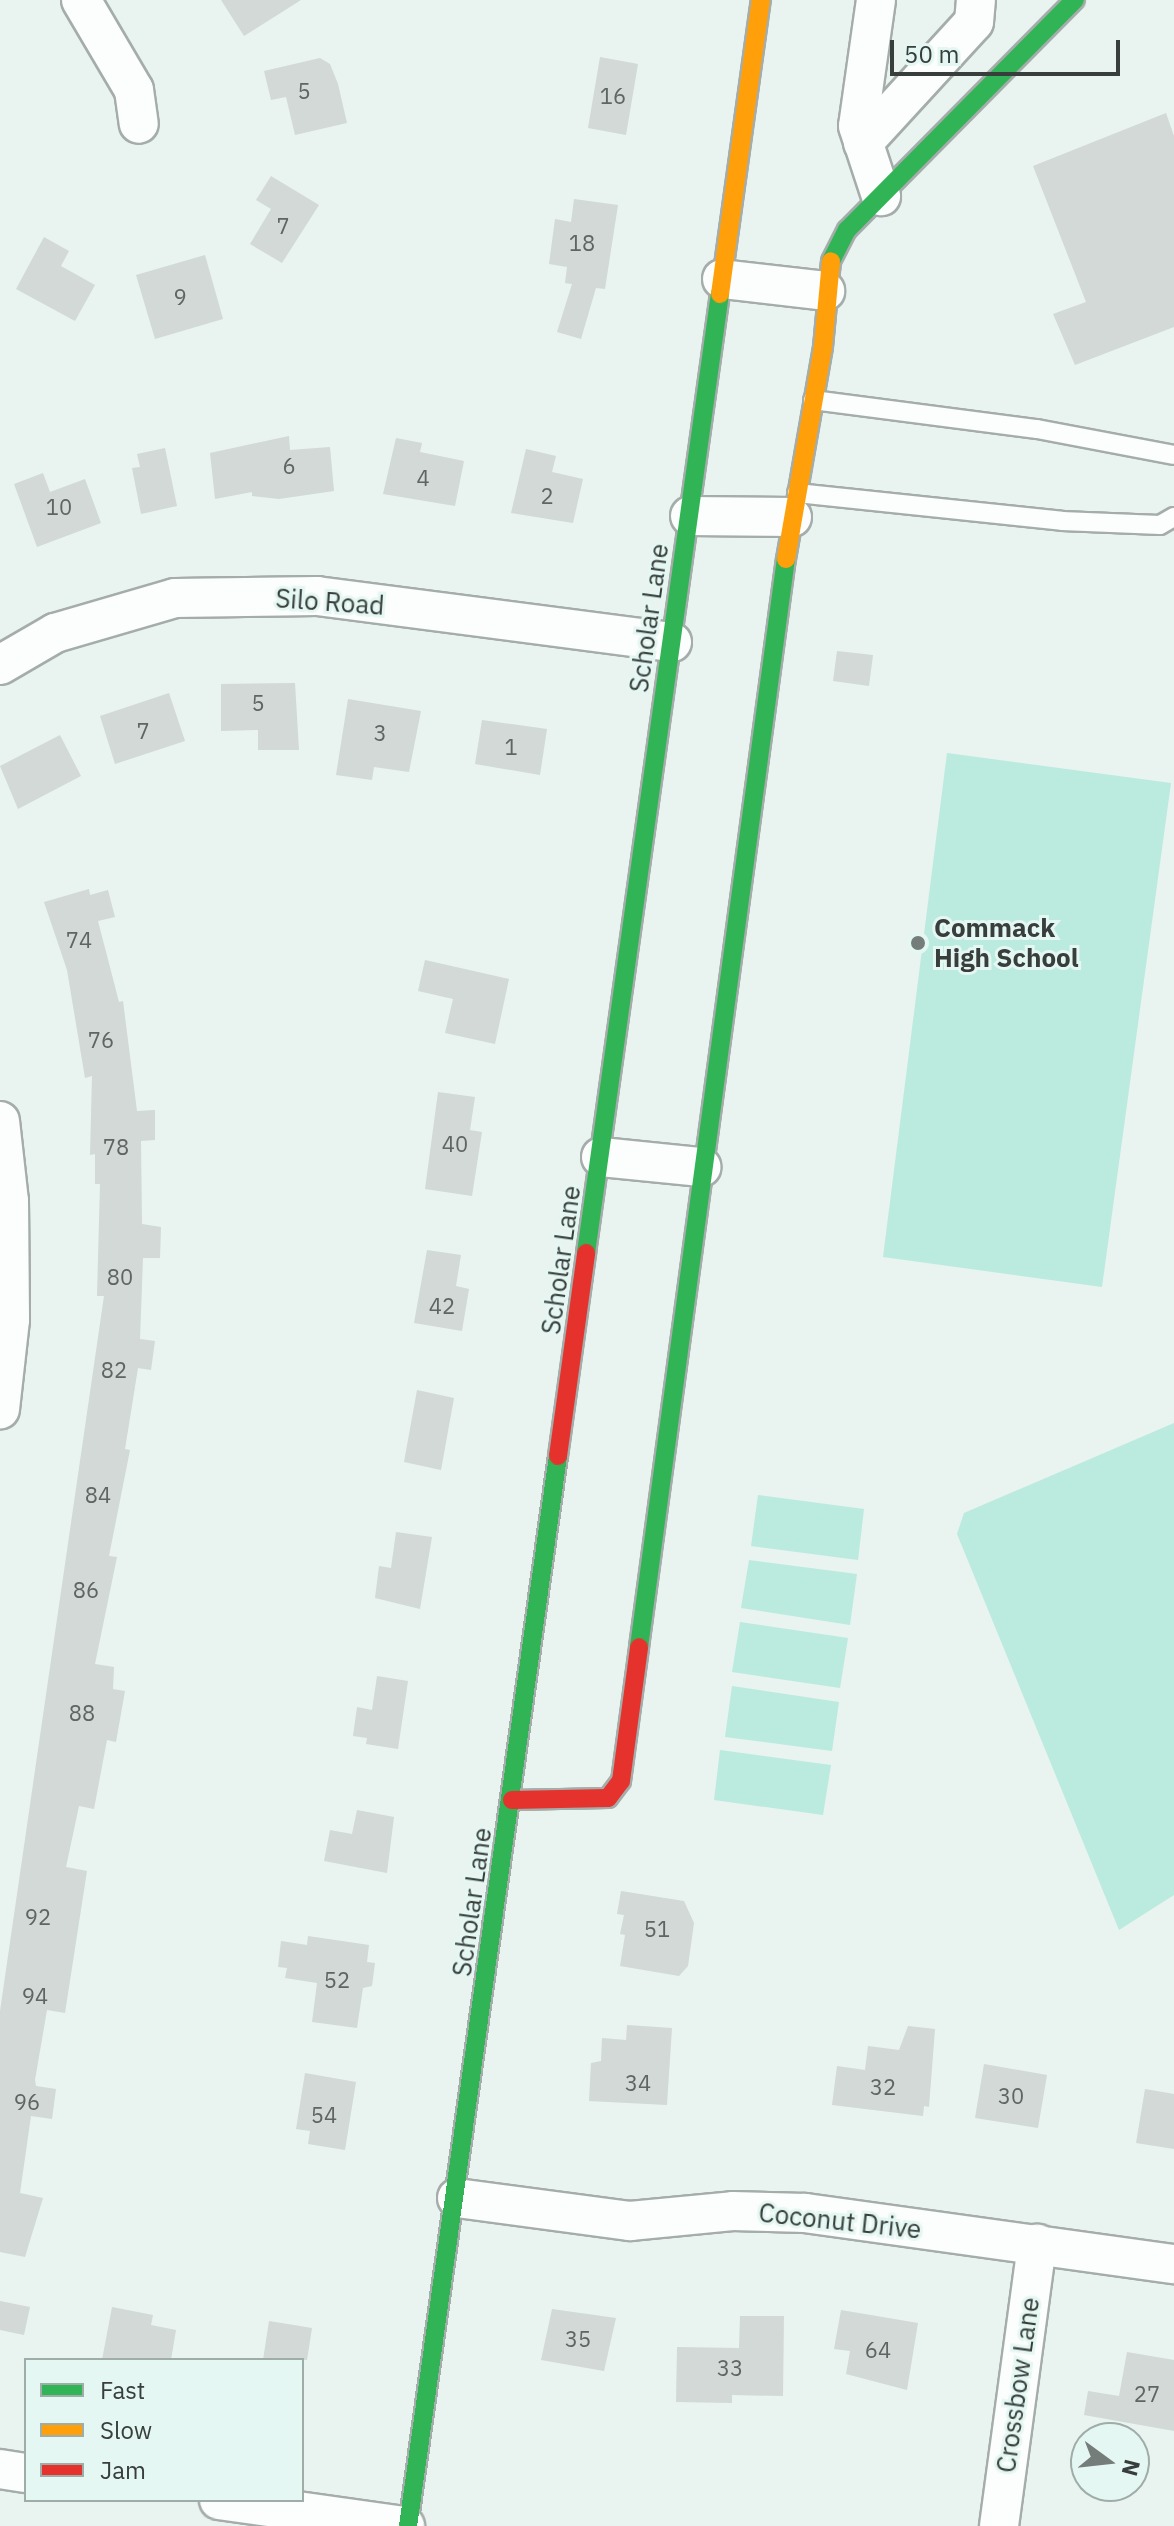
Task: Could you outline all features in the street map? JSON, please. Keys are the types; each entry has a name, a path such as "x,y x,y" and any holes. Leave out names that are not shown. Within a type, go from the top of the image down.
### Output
{"street":[{"path":"81,0 134,90 139,124"},
{"name":"Scholar Lane","path":"406,2526 457,2198 761,0"},
{"path":"876,0 858,126 881,196"},
{"path":"863,143 974,22 976,0"},
{"path":"512,1800 608,1798 621,1781 794,505 823,347 825,291 838,244 881,196 1075,0"},
{"path":"722,279 825,291"},
{"path":"690,516 794,505"},
{"name":"Silo Road","path":"0,665 55,633 175,598 317,596 672,642"},
{"path":"0,1121 9,1201 10,1320 0,1409"},
{"path":"601,1157 702,1167"},
{"name":"Coconut Drive","path":"457,2198 630,2221 733,2211 805,2213 1174,2264"},
{"name":"Crossbow Lane","path":"999,2526 1037,2244"},
{"path":"0,2469 24,2473"},
{"path":"233,2502 406,2526"}],"lane":[{"path":"813,400 1037,429 1174,455"},
{"path":"794,505 1160,525 1174,517"}],"green space":[{"path":"947,753 1171,783 1102,1287 883,1257"},
{"path":"1174,1423 1174,1895 1119,1930 957,1534 964,1513"},
{"path":"758,1495 864,1509 858,1560 751,1546"},
{"path":"749,1560 857,1574 850,1625 741,1608"},
{"path":"740,1622 848,1638 840,1688 732,1672"},
{"path":"732,1686 839,1702 832,1751 725,1737"},
{"path":"720,1750 831,1765 823,1815 714,1800"}],"building":[{"path":"221,0 301,0 244,36"},
{"path":"600,57 638,64 626,135 588,128"},
{"path":"320,58 330,64 347,123 295,135 286,97 271,100 264,71"},
{"path":"1166,113 1174,136 1174,327 1075,365 1053,314 1086,302 1033,166"},
{"path":"271,176 319,205 282,263 250,244 271,209 256,200"},
{"path":"574,199 618,205 605,289 596,288 581,339 557,332 572,284 565,283 567,267 549,264 555,219 571,222"},
{"path":"44,237 69,251 61,266 95,285 75,321 16,289"},
{"path":"205,255 223,319 155,339 136,275"},
{"path":"289,436 290,450 330,447 334,491 279,499 252,496 252,492 215,499 210,453"},
{"path":"396,438 422,443 420,452 464,461 455,506 383,494"},
{"path":"165,448 177,506 141,514 132,468 140,467 137,454"},
{"path":"526,449 556,456 552,472 583,479 573,523 511,513"},
{"path":"43,473 50,492 85,479 101,523 37,547 14,484"},
{"path":"837,651 873,655 869,686 833,681"},
{"path":"295,683 299,750 258,750 258,730 221,731 221,684"},
{"path":"169,693 185,741 115,764 100,716"},
{"path":"348,699 421,711 409,772 374,767 372,780 336,775"},
{"path":"482,720 547,729 540,775 475,764"},
{"path":"60,735 81,776 18,809 0,766"},
{"path":"89,889 90,895 108,890 115,917 98,921 119,1002 123,1001 137,1111 155,1110 155,1140 141,1141 142,1224 161,1227 160,1258 143,1258 140,1339 155,1341 151,1370 138,1368 125,1449 130,1450 109,1556 117,1557 95,1664 114,1667 113,1689 125,1691 116,1742 107,1740 94,1809 79,1806 66,1867 87,1871 65,2013 47,2010 35,2080 36,2086 56,2089 52,2119 31,2116 20,2193 43,2198 25,2257 0,2252 0,2011 104,1296 97,1296 100,1184 95,1184 95,1154 90,1155 92,1076 85,1078 67,970 44,902"},
{"path":"425,960 509,979 495,1044 445,1033 453,999 418,991"},
{"path":"438,1092 475,1097 470,1130 482,1132 472,1196 425,1189"},
{"path":"427,1250 461,1255 456,1286 469,1289 462,1331 414,1323"},
{"path":"417,1390 454,1398 441,1470 404,1462"},
{"path":"396,1532 432,1537 420,1609 375,1598 379,1566 391,1568"},
{"path":"377,1676 408,1681 398,1749 366,1744 367,1738 353,1736 357,1707 372,1710"},
{"path":"357,1810 394,1817 387,1873 324,1861 330,1830 352,1834"},
{"path":"621,1891 684,1901 694,1923 688,1966 679,1976 620,1966 625,1935 620,1934 624,1915 617,1914"},
{"path":"308,1936 369,1945 367,1962 375,1963 372,1986 363,1988 357,2028 312,2022 317,1983 285,1978 287,1968 278,1967 281,1941 307,1945"},
{"path":"627,2025 672,2028 667,2105 589,2101 591,2063 601,2061 602,2038 626,2040"},
{"path":"908,2026 935,2029 929,2107 924,2106 923,2116 832,2105 837,2066 865,2070 868,2046 899,2050"},
{"path":"984,2064 1047,2075 1038,2128 975,2118"},
{"path":"305,2073 356,2082 345,2150 308,2144 310,2131 296,2129"},
{"path":"1145,2089 1174,2094 1174,2149 1136,2143"},
{"path":"0,2301 30,2307 24,2335 0,2330"},
{"path":"112,2307 153,2315 151,2325 176,2330 171,2358 102,2358"},
{"path":"552,2309 616,2318 604,2371 541,2360"},
{"path":"841,2310 918,2323 907,2390 846,2374 850,2351 834,2349"},
{"path":"740,2316 784,2316 783,2396 732,2395 732,2403 676,2402 677,2347 739,2348"},
{"path":"269,2321 312,2328 307,2360 263,2358"},
{"path":"1127,2352 1174,2360 1174,2431 1150,2427 1150,2422 1123,2422 1084,2415 1088,2391 1119,2396"}],"traffic: fast":[{"path":"831,261 847,230 1075,0"},
{"path":"586,1253 720,294"},
{"path":"639,1647 786,559"},
{"path":"408,2526 558,1456"}],"traffic: slow":[{"path":"720,294 761,0"},
{"path":"786,559 823,347 831,261"}],"traffic: jam":[{"path":"558,1456 586,1253"},
{"path":"512,1800 608,1798 621,1781 639,1647"}],"place":[{"name":"Commack High School","path":"918,943"}]}
